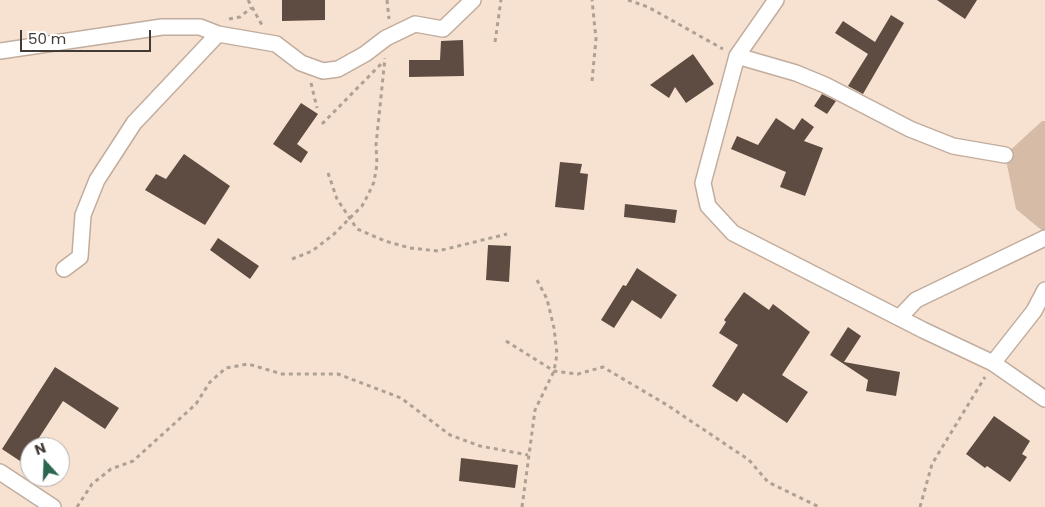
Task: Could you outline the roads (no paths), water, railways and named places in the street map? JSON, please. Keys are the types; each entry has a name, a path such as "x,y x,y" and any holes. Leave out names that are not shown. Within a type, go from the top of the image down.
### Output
{"street":[{"path":"0,51 162,27 200,27 218,34 276,44 306,65 323,71 338,69 365,54 386,38 415,24 444,30 473,0"},
{"path":"776,0 737,56 703,183 708,206 732,233 899,318 993,363 1045,399"},
{"path":"64,269 80,257 83,215 102,172 134,123 218,34"},
{"path":"737,56 825,85 910,129 953,146 1005,154"},
{"path":"899,318 916,300 1045,238"},
{"path":"993,363 1034,311 1045,290"},
{"path":"0,472 53,507"}]}
